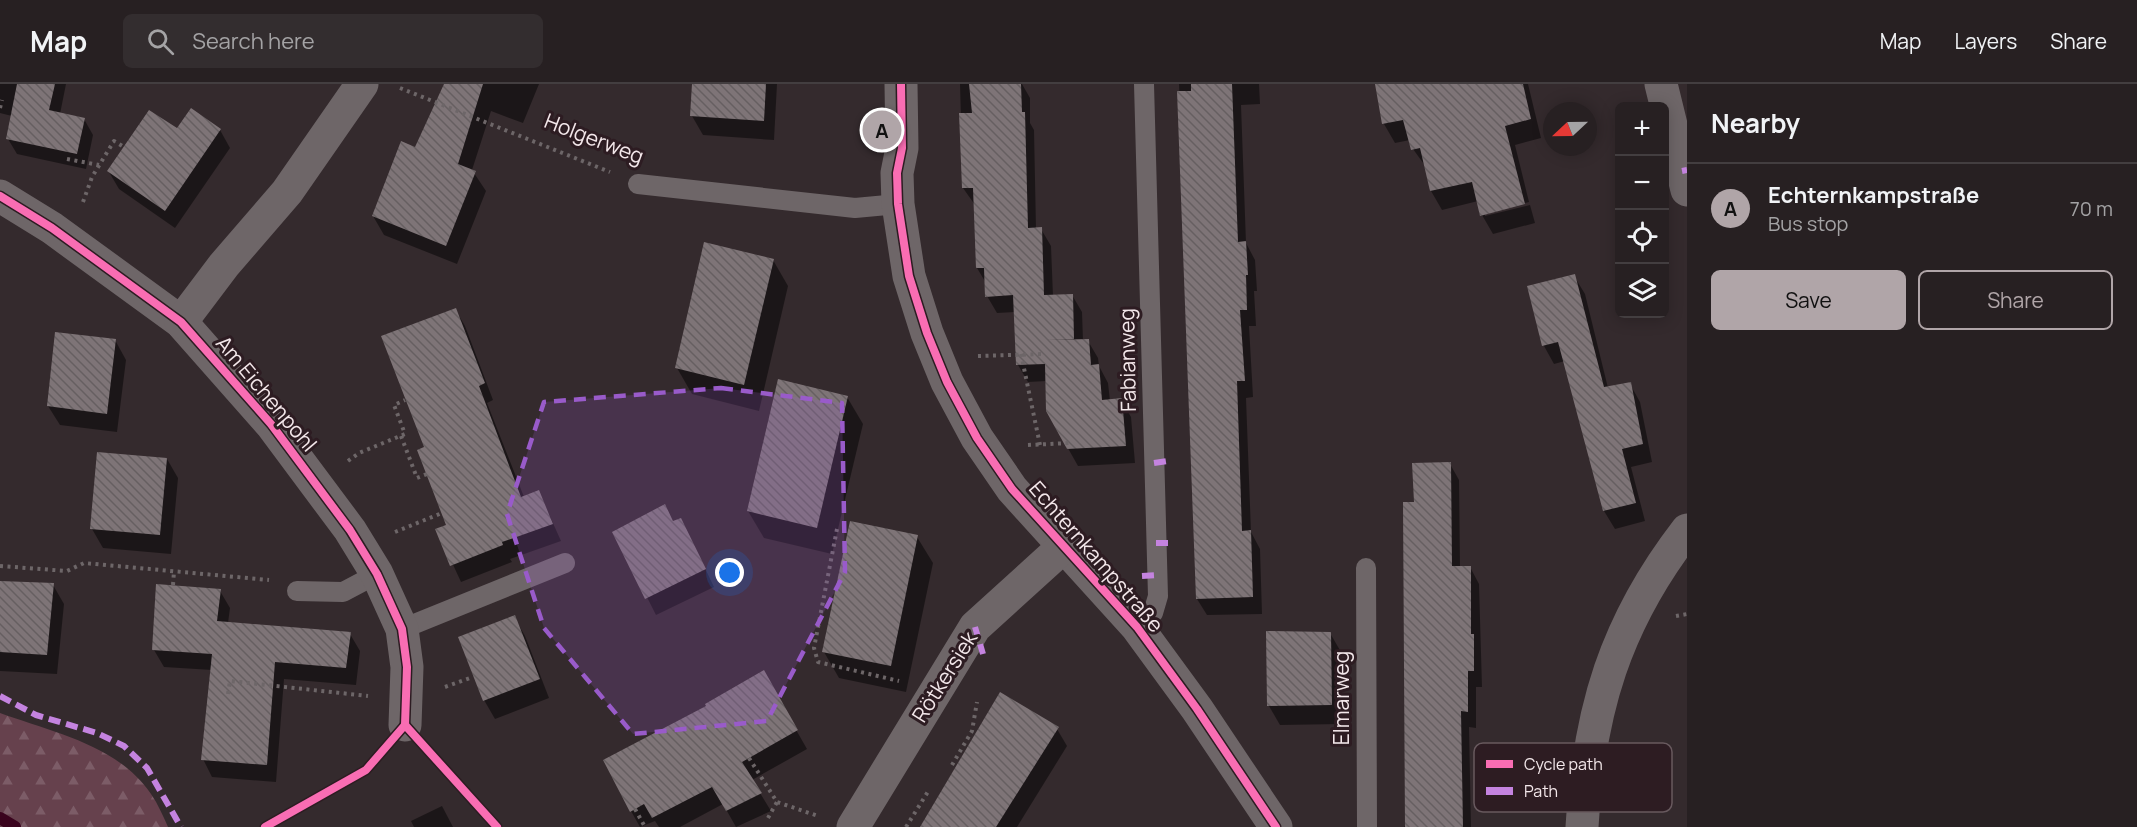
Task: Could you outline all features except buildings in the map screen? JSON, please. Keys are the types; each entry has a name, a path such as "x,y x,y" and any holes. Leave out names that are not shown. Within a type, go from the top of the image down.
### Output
{"street":[{"path":"181,322 224,265 287,192 362,84"},
{"name":"Echternkampstraße","path":"901,84 902,148 897,173 898,204 909,276 927,333 947,382 977,438 1012,489 1062,548 1137,627 1197,709 1276,827"},
{"path":"1660,84 1687,190"},
{"name":"Am Eichenpohl","path":"0,196 68,239 181,322 271,424 369,561 402,629 406,667 405,712"},
{"path":"1592,743 1595,717 1608,670 1628,624 1665,559 1687,530"},
{"name":"Rötkersiek","path":"840,823 975,627 1062,548"},
{"path":"1582,827 1584,812"}],"lane":[{"name":"Fabianweg","path":"1137,627 1153,613 1158,596 1144,84"},
{"name":"Holgerweg","path":"638,184 855,208 898,204"},
{"path":"297,591 343,592 369,561"},
{"path":"402,629 565,563"},
{"name":"Elmarweg","path":"1366,568 1367,827"}],"path":[{"path":"0,108 2,100"},
{"path":"68,239 99,165 114,141 124,147"},
{"path":"67,159 99,165"},
{"path":"1021,354 1041,445"},
{"path":"968,356 1045,354"},
{"path":"315,484 359,453 405,434 394,405 405,400"},
{"path":"401,436 417,478 427,474"},
{"path":"1019,445 1070,443"},
{"path":"369,561 380,538 442,513"},
{"path":"837,529 814,648 818,662 903,682"},
{"path":"0,566 68,572 84,563 286,582 297,591"},
{"path":"173,585 174,571"},
{"path":"228,694 230,681 405,712"},
{"path":"952,765 974,732 977,698"},
{"path":"749,758 777,802 840,823"},
{"path":"906,827 929,790"},
{"path":"768,818 777,802"},
{"path":"635,809 645,827"}],"highlighted area":[{"path":"721,388 842,403 845,572 767,721 633,734 544,628 507,514 544,402"}],"green space":[{"path":"0,713 83,742 121,763 151,794 168,827 0,827"}],"waterway":[{"path":"0,818 15,827"}],"marked path":[{"path":"1682,171 1687,170"},
{"path":"1154,463 1167,461"},
{"path":"1156,543 1170,543"},
{"path":"1142,576 1157,575"},
{"path":"975,627 983,654"},
{"path":"0,696 36,715 97,733 124,746 147,768 181,827"}],"cycle path":[{"path":"901,84 902,148 897,173 898,204 909,276 927,333 947,382 977,438 1012,489 1137,627 1197,709 1276,827"},
{"path":"0,196 52,228 181,322 271,424 350,530 377,574 402,629 407,667 405,725"},
{"path":"405,725 497,827"},
{"path":"265,827 366,770 405,725"}],"place":[{"name":"Echternkampstraße","path":"882,130"}]}
